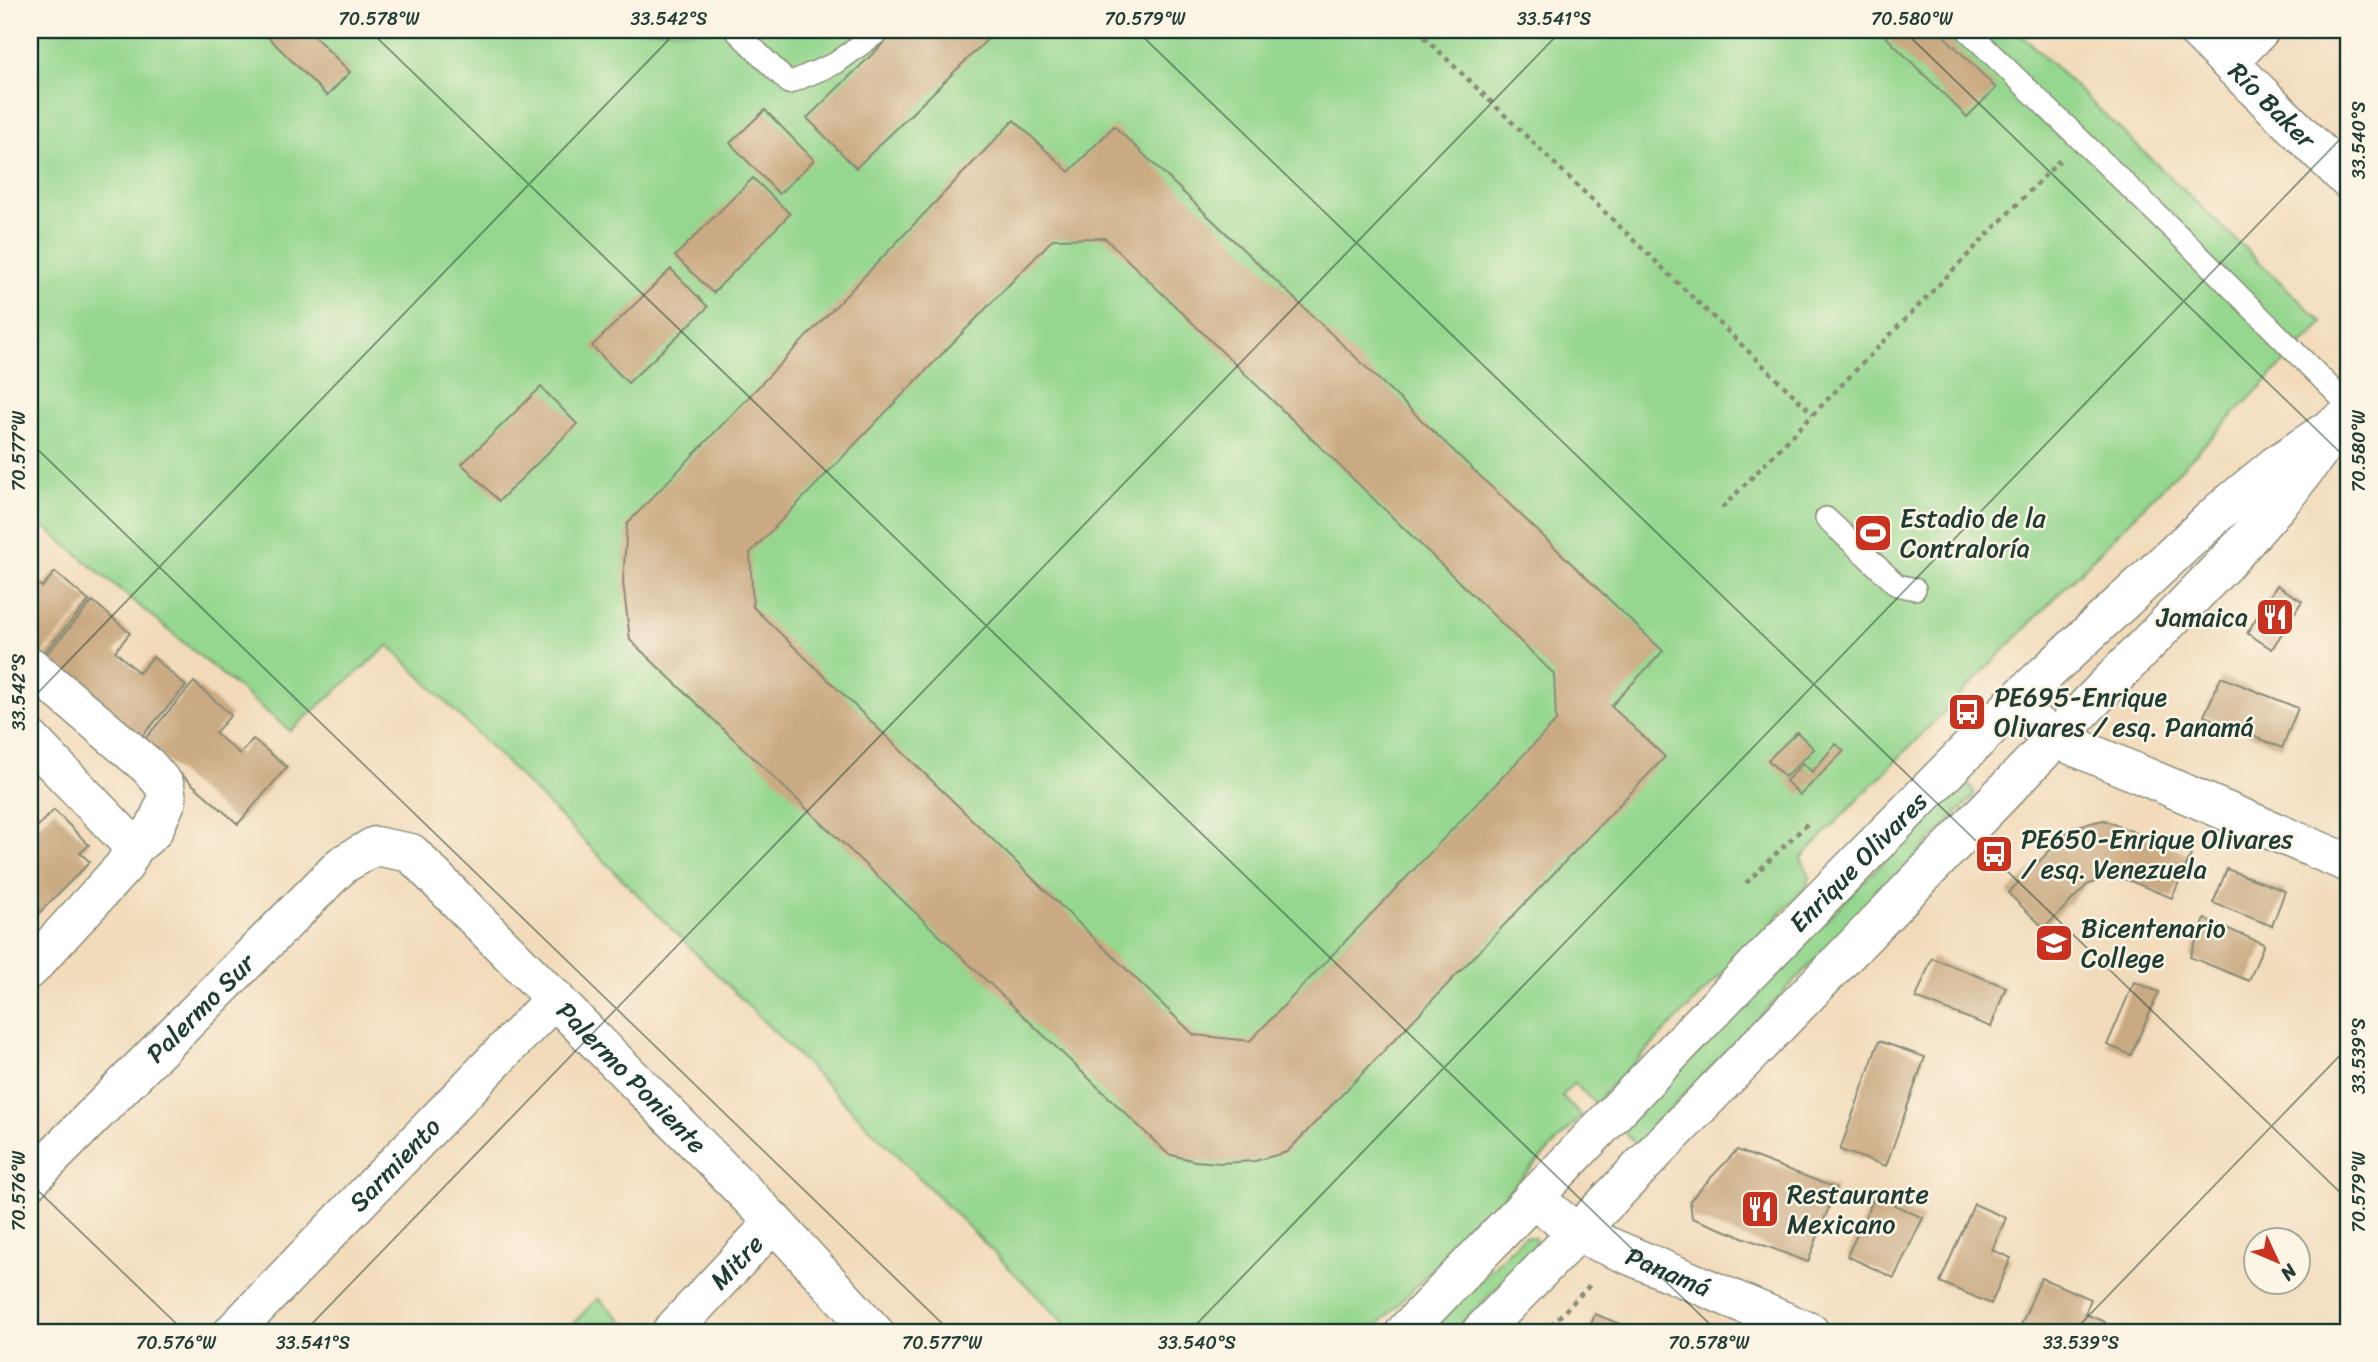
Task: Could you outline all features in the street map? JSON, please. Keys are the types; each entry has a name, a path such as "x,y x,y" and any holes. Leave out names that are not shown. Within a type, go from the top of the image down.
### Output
{"street":[{"name":"Río Baker","path":"2196,30 2348,180"},
{"path":"2229,62 2260,30"},
{"name":"Enrique Olivares","path":"1405,1332 1854,865 2011,706 2220,511 2346,413"},
{"name":"Enrique Olivares","path":"1481,1332 2235,553 2286,495 2346,413"},
{"path":"30,666 149,767 164,786 167,800 153,831 134,847 124,866 30,969"},
{"path":"2011,706 2057,739 2348,863"},
{"path":"30,739 134,847"},
{"name":"Palermo Poniente","path":"375,846 411,853 774,1222 874,1332"},
{"name":"Palermo Sur","path":"30,1180 342,864 375,846"},
{"name":"Sarmiento","path":"233,1332 555,998"},
{"name":"Panamá","path":"1533,1197 1577,1233 1810,1332"},
{"name":"Mitre","path":"671,1332 774,1222"}],"lane":[{"path":"735,30 789,83 836,63 881,30"},
{"path":"1967,30 2080,139 2346,413"},
{"path":"1826,518 1897,586 1915,589"}],"path":[{"path":"1417,30 1813,414"},
{"path":"1721,508 2080,139"},
{"path":"1746,883 1810,821"},
{"path":"1544,1332 1592,1283"}],"green space":[{"path":"30,30 2016,30 2323,323 1801,858 1810,877 1805,889 1595,1103 1574,1083 1562,1096 1582,1116 1371,1332 1073,1332 389,645 290,731 30,515"},
{"path":"1966,784 1974,794 1972,798 1636,1144 1622,1130 1958,785"},
{"path":"1524,1236 1535,1238 1536,1248 1453,1332 1430,1332"},
{"path":"598,1298 634,1332 565,1332"}],"building":[{"path":"261,30 308,30 350,72 327,96"},
{"path":"897,30 997,30 856,168 807,118"},
{"path":"1879,30 1938,30 1996,88 1967,117"},
{"path":"765,110 814,160 779,194 730,143"},
{"path":"1014,120 1069,172 1114,126 1663,651 1611,706 1665,757 1287,1152 1255,1161 1195,1161 1168,1154 630,640 623,582 627,524","holes":["1105,238 1554,674 1556,721 1250,1041 1194,1035 753,607 750,553 1053,239"]},
{"path":"753,178 790,214 713,293 675,256"},
{"path":"671,269 708,307 628,383 592,346"},
{"path":"541,387 577,424 499,501 462,464"},
{"path":"2348,569 2348,586 2342,583"},
{"path":"55,572 89,601 40,657 30,648 30,577 42,587"},
{"name":"Jamaica","path":"2277,585 2302,601 2272,649 2247,633"},
{"path":"93,601 130,633 115,651 139,673 153,657 186,686 137,742 42,659"},
{"path":"2221,677 2298,708 2282,748 2204,716"},
{"path":"194,682 231,715 215,733 240,754 253,739 287,767 238,824 143,741"},
{"path":"1797,732 1814,749 1785,777 1768,760"},
{"path":"1836,744 1844,751 1800,795 1786,781 1803,763 1812,772"},
{"path":"54,810 89,845 80,853 90,862 33,919 30,916 30,853 38,844 30,834"},
{"path":"2104,820 2191,855 2172,898 2128,880 2106,877 2087,885 2044,928 2008,893 2073,827"},
{"path":"2227,869 2285,891 2272,926 2213,903"},
{"path":"2205,919 2264,944 2249,981 2190,957"},
{"path":"1932,958 2006,987 1991,1027 1916,998"},
{"path":"2134,982 2159,992 2131,1055 2107,1045"},
{"path":"1879,1041 1925,1057 1886,1166 1840,1150"},
{"name":"Restaurante Mexicano","path":"1737,1150 1836,1188 1808,1262 1692,1218 1690,1200"},
{"path":"1875,1196 1923,1218 1894,1278 1847,1256"},
{"path":"1974,1204 2006,1218 1992,1250 2011,1258 1991,1304 1940,1282"},
{"path":"2041,1278 2091,1299 2085,1314 2105,1322 2100,1332 2018,1332"},
{"path":"1595,1314 1640,1332 1588,1332"}],"place":[{"name":"Estadio de la Contraloría","path":"1873,533"},
{"name":"Jamaica","path":"2275,617"},
{"name":"PE695-Enrique Olivares / esq. Panamá","path":"1967,712"},
{"name":"PE650-Enrique Olivares / esq. Venezuela","path":"1994,854"},
{"name":"Bicentenario College","path":"2054,943"},
{"name":"Restaurante Mexicano","path":"1760,1209"}]}
